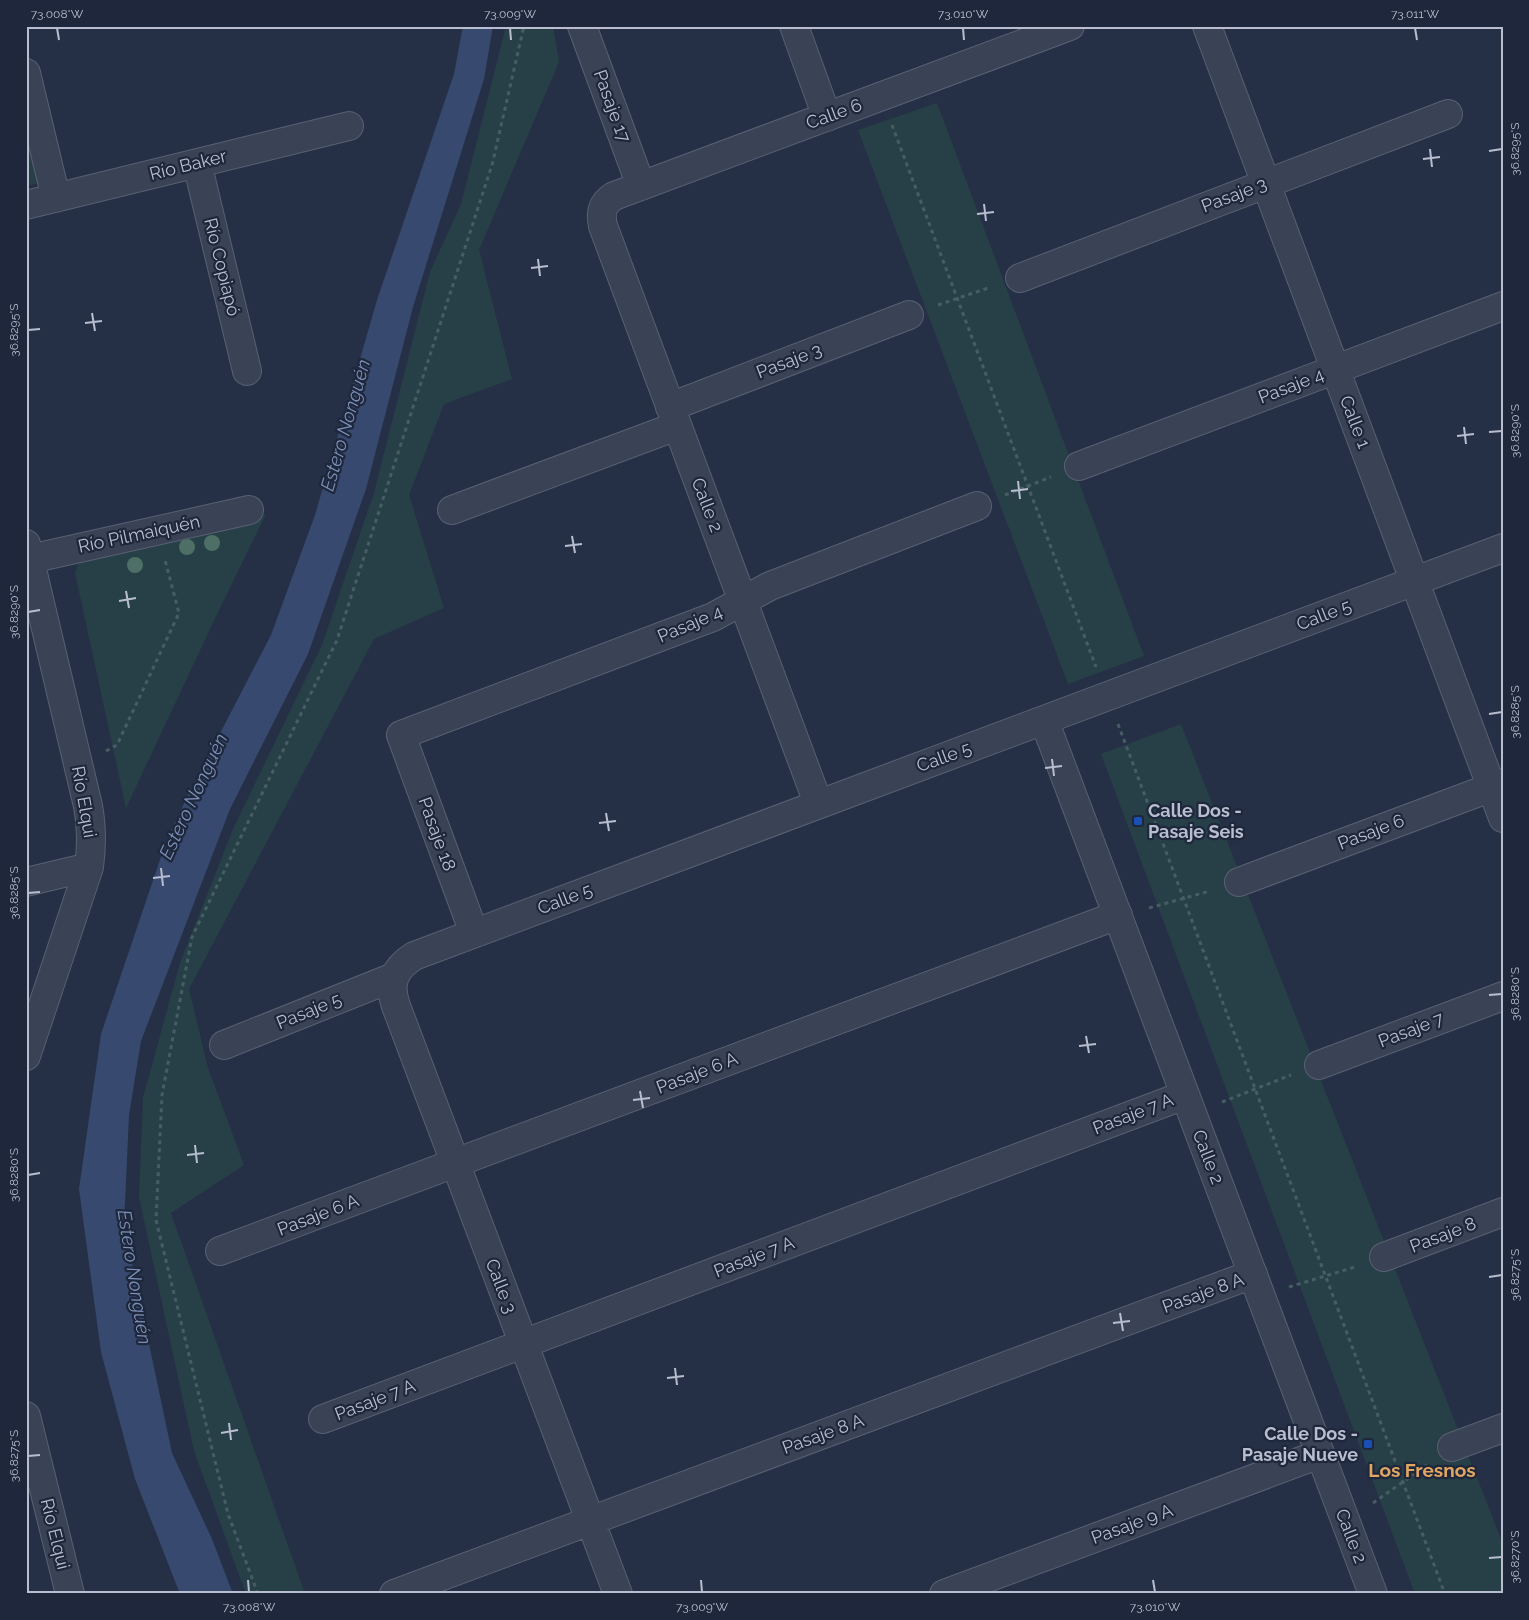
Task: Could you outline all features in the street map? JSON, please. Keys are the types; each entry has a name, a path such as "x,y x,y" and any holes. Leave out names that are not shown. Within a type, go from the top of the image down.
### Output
{"street":[{"name":"Pasaje 17","path":"582,26 641,186"},
{"path":"794,26 827,117"},
{"name":"Calle 6","path":"602,207 614,196 1070,26"},
{"name":"Calle 1","path":"1207,26 1414,581 1497,785 1503,818"},
{"path":"26,73 56,198"},
{"name":"Pasaje 3","path":"1020,278 1448,114"},
{"name":"Río Baker","path":"26,205 349,126"},
{"name":"Río Copiapó","path":"197,163 247,371"},
{"name":"Calle 2","path":"602,207 600,216 603,226 818,804"},
{"name":"Pasaje 4","path":"1079,466 1503,306"},
{"name":"Pasaje 3","path":"452,510 909,315"},
{"name":"Pasaje 4","path":"401,735 713,617 770,586 977,506"},
{"name":"Río Pilmaiquén","path":"28,551 158,530 249,510"},
{"name":"Calle 5","path":"394,977 398,969 414,956 1503,548"},
{"name":"Río Elqui","path":"26,1056 89,867 92,848 92,828 28,551"},
{"name":"Calle 2","path":"1044,720 1373,1594"},
{"name":"Pasaje 18","path":"401,735 474,933"},
{"name":"Pasaje 6","path":"1240,882 1497,785"},
{"path":"26,882 89,867"},
{"name":"Pasaje 6 A","path":"220,1251 1118,915"},
{"name":"Calle 3","path":"394,977 393,996 396,1006 618,1594"},
{"name":"Pasaje 5","path":"224,1045 394,977"},
{"name":"Pasaje 7","path":"1319,1065 1503,996"},
{"name":"Pasaje 7 A","path":"323,1420 523,1344 1188,1104"},
{"name":"Pasaje 8","path":"1384,1257 1503,1212"},
{"name":"Pasaje 8 A","path":"394,1594 590,1521 1257,1285"},
{"name":"Río Elqui","path":"26,1416 70,1594"},
{"path":"1452,1448 1503,1428"},
{"name":"Pasaje 9 A","path":"944,1594 1320,1454"}],"path":[{"path":"258,1594 228,1514 156,1220 162,1095 192,937 337,640 492,165 524,26"},
{"path":"881,96 1445,1594"},
{"path":"909,315 1020,278"},
{"path":"977,506 1079,466"},
{"path":"78,764 117,745 178,613 158,530"},
{"path":"1118,915 1184,899 1240,882"},
{"path":"1188,1104 1255,1089 1319,1065"},
{"path":"1257,1285 1326,1277 1384,1257"},
{"path":"1346,1521 1452,1448"}],"green space":[{"path":"506,26 553,26 559,62 479,250 512,379 444,404 409,495 444,608 374,639 189,989 208,1068 244,1165 171,1213 305,1594 246,1594 194,1451 139,1197 143,1098 180,963 233,829 322,645 374,493 430,272 461,204"},
{"path":"937,103 1144,656 1068,684 858,130"},
{"path":"26,113 44,182 26,186"},
{"path":"266,514 126,808 75,573 79,562 170,536"},
{"path":"1181,724 1503,1544 1503,1594 1415,1594 1101,754"}],"water":[{"name":"Estero Nonguén","path":"463,26 493,26 484,79 413,307 366,489 308,654 230,809 141,1041 129,1115 124,1225 172,1453 212,1539 233,1594 180,1594 135,1479 101,1352 79,1189 101,1034 166,842 189,793 271,635 315,515 377,300 454,74"}],"place":[{"name":"Calle Dos - Pasaje Seis","path":"1138,821"},
{"name":"Calle Dos - Pasaje Nueve","path":"1368,1444"}],"district":[{"name":"Los Fresnos","path":"1422,1470"}]}
